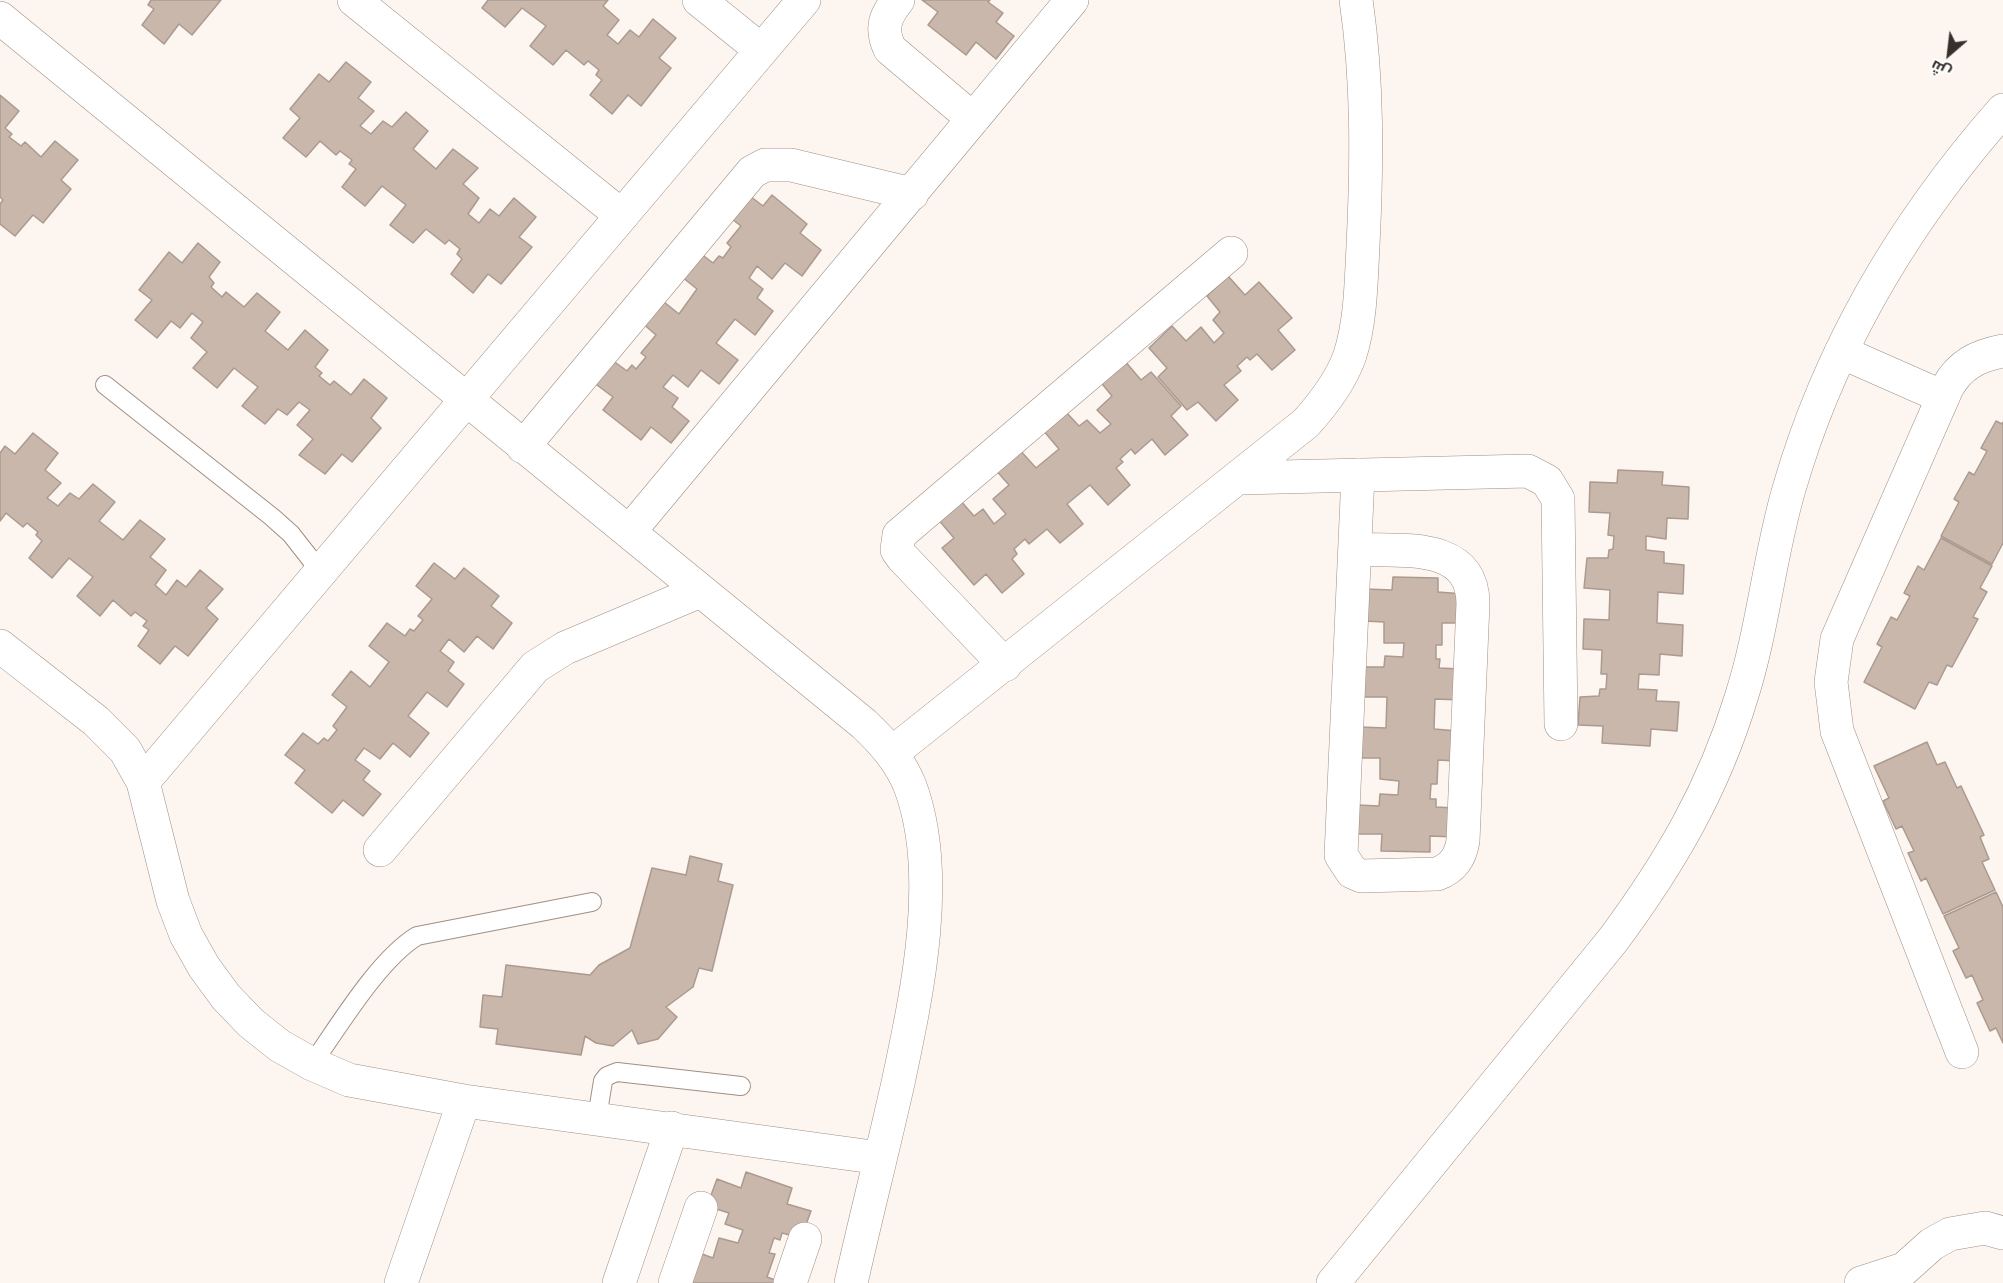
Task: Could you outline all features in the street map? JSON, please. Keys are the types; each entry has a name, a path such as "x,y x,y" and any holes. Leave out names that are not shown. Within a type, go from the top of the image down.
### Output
{"street":[{"path":"354,0 621,215"},
{"path":"699,0 761,51"},
{"path":"143,782 804,0"},
{"path":"898,0 884,22 886,40 890,49 973,119"},
{"path":"628,532 1072,0"},
{"path":"892,753 1239,478 1306,423 1324,403 1349,357 1356,331 1366,178 1363,76 1356,0"},
{"path":"0,18 864,724 892,753 910,786 919,821 923,858 924,923 918,990 880,1158 858,1280"},
{"path":"1333,1283 1613,940 1654,884 1690,825 1720,762 1742,696 1789,489 1816,410 1841,352 1889,260 1936,190 2003,110"},
{"path":"523,447 752,172 765,165 791,165 912,194"},
{"path":"1005,665 902,557 897,550 899,535 1231,253"},
{"path":"1962,1052 1837,732 1831,682 1837,639 1953,377 1961,368 1982,356 2003,351"},
{"path":"1841,352 1943,397"},
{"path":"1239,478 1528,471 1538,474 1554,489 1558,500 1561,724"},
{"path":"1355,549 1440,554 1459,566 1470,583 1473,603 1463,841 1456,862 1447,870 1437,874 1361,876 1352,872 1341,855 1358,475"},
{"path":"380,850 535,667 565,648 700,591"},
{"path":"0,646 113,737 135,765 143,782 173,901 186,935 204,967 226,997 251,1023 280,1046 312,1064 349,1080 464,1101 880,1158"},
{"path":"401,1283 464,1101"},
{"path":"619,1283 672,1128"},
{"path":"675,1283 701,1208"},
{"path":"1861,1283 1895,1273 1920,1271 1932,1244 1960,1230 1985,1228 2003,1233"},
{"path":"790,1283 805,1239"}],"lane":[{"path":"105,384 272,517 291,534 320,571"},
{"path":"312,1064 359,997 400,949 417,936 592,902"},
{"path":"597,1118 603,1081 612,1074 622,1071 741,1086"}],"building":[{"path":"151,0 221,0 192,35 179,24 164,44 142,25 154,9 148,5"},
{"path":"488,0 608,0 603,6 619,20 607,35 618,44 630,30 639,37 653,19 676,38 659,58 671,68 641,106 628,95 612,114 590,95 602,80 596,75 599,70 588,61 584,65 566,50 553,65 530,46 546,26 522,8 505,27 482,8"},
{"path":"922,0 990,0 988,2 1003,13 996,22 1014,36 996,59 976,42 966,55 928,25 938,12"},
{"path":"346,62 371,82 358,98 374,111 360,126 371,134 383,121 392,127 406,112 428,131 413,149 436,169 453,149 478,168 463,184 479,198 468,214 479,223 490,209 499,216 514,198 536,217 519,237 532,247 501,284 488,274 473,293 451,274 462,259 457,254 460,249 449,240 445,244 426,229 413,243 390,225 406,205 382,186 365,206 342,187 356,169 349,164 352,160 340,151 336,155 320,141 306,157 283,138 300,118 290,109 319,74 329,82"},
{"path":"0,95 19,111 5,128 12,134 9,137 21,146 25,142 41,157 55,141 78,160 61,180 71,189 43,223 33,215 15,236 0,224 0,204 3,200 0,197"},
{"path":"742,190 763,206 772,195 807,224 800,233 821,250 802,276 785,263 772,279 757,266 749,278 763,289 757,298 773,311 755,335 735,319 716,343 738,360 719,384 701,370 688,387 673,375 663,387 678,398 672,407 689,421 671,443 651,427 641,440 603,410 613,397 593,382 612,360 627,371 632,365 636,369 646,357 641,353 656,335 641,322 659,298 679,314 697,289 677,273 696,250 713,263 719,256 723,258 731,247 727,243 741,226 724,213"},
{"path":"198,243 220,262 209,277 214,283 211,287 222,297 226,292 244,307 257,293 280,312 265,331 288,350 305,330 328,350 315,367 322,373 319,376 330,385 334,381 351,395 364,379 387,398 371,418 381,428 352,462 342,454 325,474 299,455 313,439 297,425 310,410 299,402 287,415 278,409 265,424 242,406 258,387 234,368 217,388 193,368 207,352 191,338 203,322 192,313 180,328 171,321 157,338 135,320 152,300 139,290 169,252 182,263"},
{"path":"1228,276 1245,295 1259,282 1292,318 1278,330 1295,350 1272,370 1257,354 1250,360 1247,357 1237,366 1241,371 1224,385 1238,400 1216,421 1198,402 1187,410 1158,377 1167,368 1149,348 1172,326 1186,341 1201,327 1214,343 1224,333 1213,320 1220,312 1207,296"},
{"path":"1124,360 1141,380 1151,372 1181,406 1171,416 1188,435 1165,455 1152,439 1135,454 1131,449 1120,459 1123,462 1116,468 1130,485 1108,505 1090,485 1067,504 1083,524 1060,543 1047,529 1029,544 1025,539 1014,549 1017,554 1012,559 1024,574 1002,593 986,574 974,585 942,548 954,538 937,518 959,499 974,516 983,509 994,524 1006,514 993,499 1009,485 994,468 1018,448 1036,468 1059,449 1043,430 1065,411 1079,426 1087,420 1100,433 1111,424 1097,410 1112,396 1099,380"},
{"path":"1996,421 2002,424 2003,422 2003,543 1992,564 1941,536 1959,502 1954,499 1969,472 1974,475 1987,451 1981,448"},
{"path":"33,433 58,453 45,470 61,483 47,498 58,506 70,493 79,499 93,484 115,502 99,521 123,540 140,520 165,539 150,557 166,570 155,585 166,595 177,580 186,587 200,570 223,589 206,608 218,619 188,656 175,646 160,664 138,646 149,630 143,626 147,621 135,612 131,616 113,600 100,616 77,596 93,577 69,558 52,578 29,558 42,541 36,535 38,532 27,523 23,527 6,513 0,521 0,453 5,446 15,454"},
{"path":"1618,470 1663,472 1662,485 1689,487 1688,519 1667,518 1666,539 1646,536 1646,550 1664,552 1664,563 1684,565 1683,594 1658,592 1657,623 1683,625 1682,656 1660,654 1659,675 1639,674 1638,689 1657,690 1656,701 1679,702 1677,731 1651,729 1650,746 1602,743 1603,726 1578,725 1580,697 1599,696 1600,689 1606,689 1607,674 1601,674 1602,650 1583,649 1584,619 1609,620 1610,590 1584,588 1587,558 1608,558 1609,550 1613,549 1614,536 1608,535 1610,513 1589,512 1590,482 1617,483"},
{"path":"1941,538 1992,566 1980,588 1987,592 1973,617 1978,619 1952,667 1947,665 1937,685 1929,682 1915,709 1864,682 1882,647 1877,644 1891,617 1897,620 1910,596 1904,593 1918,566 1924,570"},
{"path":"434,563 455,579 464,568 499,596 491,606 512,623 493,649 477,636 464,652 449,639 440,651 454,662 448,671 464,684 447,707 427,692 408,716 429,733 410,757 393,743 380,759 364,748 355,760 370,771 363,780 381,794 363,816 343,800 332,813 295,783 305,770 285,755 303,733 318,744 324,738 328,741 337,730 333,726 347,707 332,695 351,671 370,687 389,662 369,646 387,623 405,636 410,629 414,631 423,620 418,616 432,599 416,586"},
{"path":"1393,577 1438,578 1438,592 1464,594 1463,623 1442,623 1442,645 1436,645 1436,659 1440,659 1439,668 1461,669 1461,700 1435,699 1434,729 1458,731 1457,761 1438,760 1437,784 1431,784 1430,799 1436,799 1436,807 1455,808 1455,837 1430,836 1430,852 1381,851 1382,834 1356,834 1357,805 1379,806 1380,794 1398,795 1399,781 1380,779 1380,758 1357,758 1359,727 1386,728 1387,697 1362,697 1363,667 1384,667 1385,656 1403,657 1404,643 1384,643 1384,622 1364,621 1365,589 1392,590"},
{"path":"1927,742 1937,765 1945,762 1957,788 1961,786 1984,835 1980,837 1989,859 1982,862 1995,890 1943,914 1926,878 1921,881 1908,853 1914,851 1902,826 1896,829 1883,801 1889,798 1874,766"},
{"path":"690,856 722,864 718,881 733,885 712,971 699,968 693,987 666,1007 677,1017 658,1039 638,1044 632,1030 613,1046 596,1043 585,1036 581,1055 496,1044 498,1029 480,1027 483,995 502,997 506,965 590,975 599,965 630,948 652,868 686,875"},
{"path":"1996,892 2003,907 2003,1043 1996,1028 1990,1031 1977,1003 1983,1000 1972,975 1966,978 1953,951 1959,948 1944,916"},
{"path":"746,1172 792,1188 787,1204 811,1211 801,1238 782,1233 780,1240 774,1238 769,1253 775,1254 767,1277 783,1283 692,1283 691,1250 713,1258 719,1238 738,1243 743,1230 725,1224 729,1213 707,1206 717,1179 741,1188"}]}
